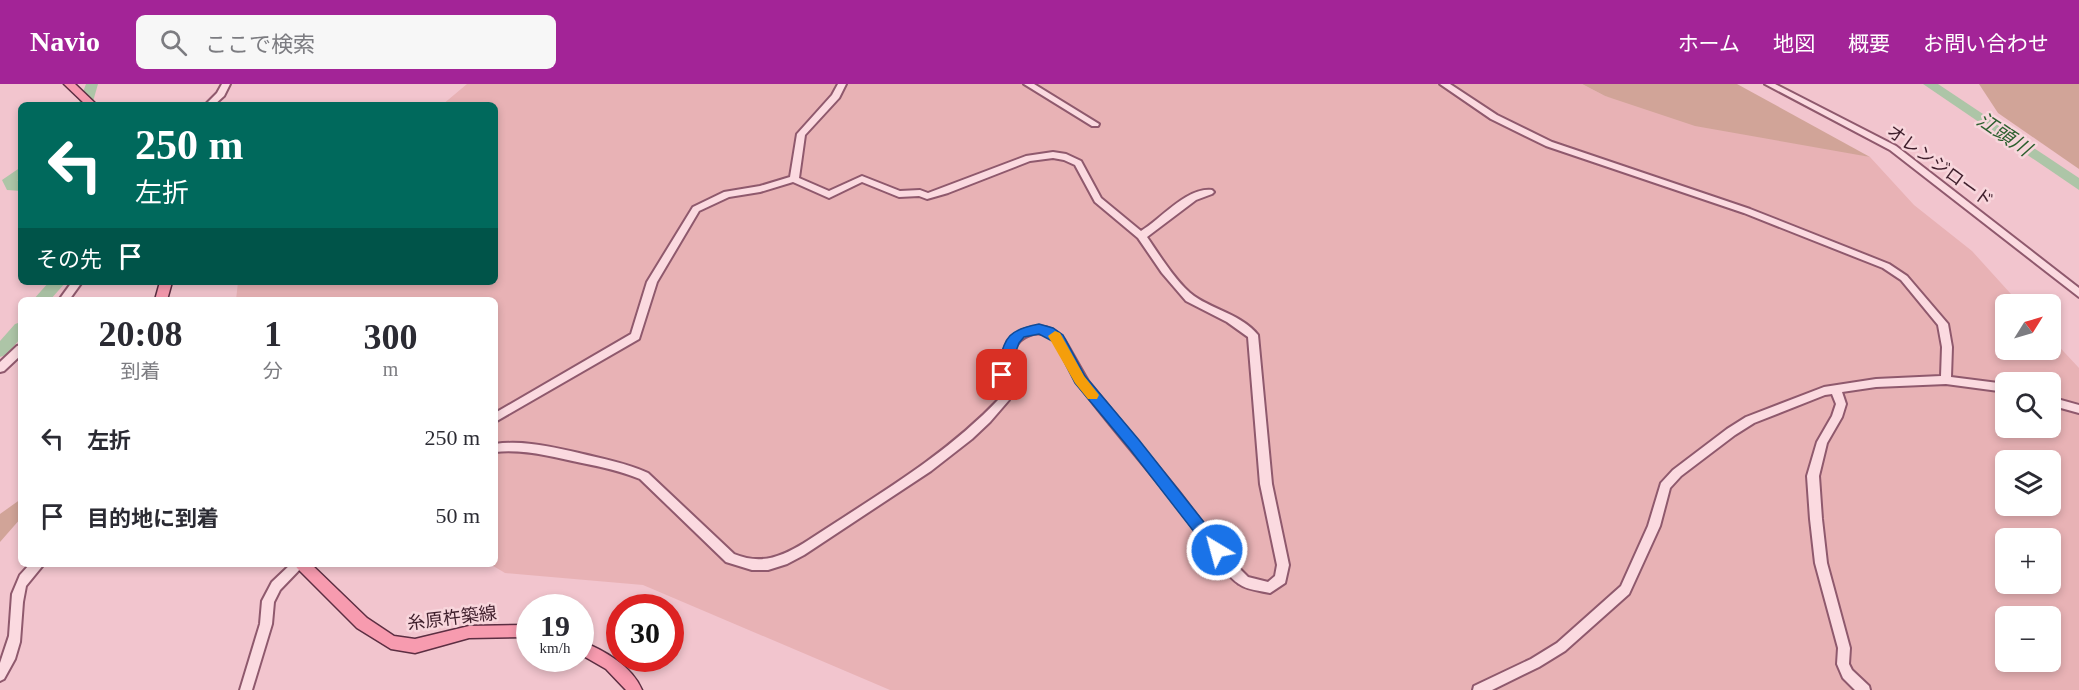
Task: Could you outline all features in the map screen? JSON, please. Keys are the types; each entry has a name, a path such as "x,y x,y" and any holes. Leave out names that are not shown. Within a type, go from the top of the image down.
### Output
{"main road":[{"path":"69,84 89,102"},
{"name":"糸原杵築線","path":"304,567 362,623 391,642 415,646 469,632 516,631"},
{"path":"594,654 607,660 622,672 634,690"}],"street":[{"path":"212,102 221,94 226,84"},
{"path":"794,179 801,134 836,96 842,84"},
{"path":"1028,84 1095,124"},
{"path":"1444,84 1494,117 1549,144 1747,211 1886,266 1904,278 1943,324 1947,347 1946,380"},
{"name":"オレンジロード","path":"1769,84 1893,148 2079,293"},
{"path":"498,416 635,336 652,282 689,218 703,204 727,194 760,189 794,179 829,195 862,179 899,194 920,193 927,196 1029,158 1053,154 1078,163 1098,200 1141,236 1174,284 1189,298 1231,319 1253,335 1266,484 1283,565 1281,579 1270,588 1244,581 1227,564 1134,444 1080,380 1058,339 1049,332 1039,329 1020,333 1013,340 1002,375 1004,400 988,418 896,489 798,552 774,563 743,564 730,558 644,476 626,468 543,450 512,446 498,448"},
{"path":"1141,236 1153,230 1197,194 1209,192"},
{"path":"0,368 18,352"},
{"path":"1479,690 1535,663 1561,647 1625,590 1654,526 1665,486 1677,473 1750,420 1836,389 1876,383 1946,380 1995,387"},
{"path":"1836,389 1841,404 1837,417 1822,442 1813,476 1816,519 1821,563 1844,648 1844,664 1847,674 1864,690"},
{"path":"2061,404 2079,410"},
{"path":"0,675 13,648 17,592 24,579 35,567"},
{"path":"246,690 266,624 268,601 276,586 298,567"}],"shaded area":[{"path":"467,84 1582,84 1605,96 1870,157 1914,205 1972,251 2011,294 1995,294 1995,360 2061,360 2061,349 2079,368 2079,690 890,690 684,602 684,594 664,594 643,585 505,573 495,567 498,567 498,297 236,297 238,285 498,285 498,102 446,102"},
{"path":"1582,84 1737,84 1870,157 1695,126 1605,96"},
{"path":"1979,84 2079,84 2079,169 1998,113"},
{"path":"18,501 18,521 0,542 0,514"}],"waterway":[{"name":"江頭川","path":"86,102 92,84"},
{"name":"江頭川","path":"1929,84 2079,185"},
{"name":"江頭川","path":"18,174 9,180 12,187 18,186"},
{"name":"江頭川","path":"44,297 55,285"},
{"name":"江頭川","path":"0,351 18,331"}],"slow traffic":[{"path":"1055,336 1080,380 1093,395"}],"route":[{"path":"1002,375 1013,340 1020,333 1039,329 1049,332 1058,339 1080,380 1134,444 1217,550"}]}
